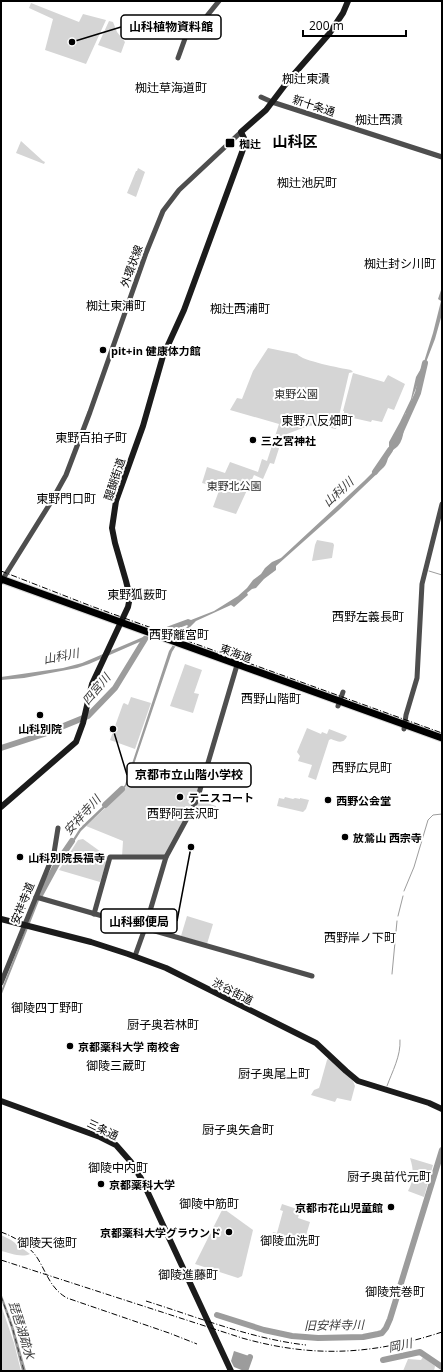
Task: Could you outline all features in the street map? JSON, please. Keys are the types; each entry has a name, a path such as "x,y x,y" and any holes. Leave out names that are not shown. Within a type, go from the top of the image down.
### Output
{"highway":[{"name":"東海道","path":"1,581 404,727 442,743"},
{"name":"東海道","path":"404,727 442,738"}],"main road":[{"name":"外環状線","path":"240,132 258,118 329,34 343,13 348,1"},
{"name":"醍醐街道","path":"1,807 76,742 83,723 92,684 128,607 130,597 112,528 116,501 143,426 163,356 184,310 245,144 244,138 240,132"},
{"name":"渋谷街道","path":"1,919 91,942 166,968 316,1043 358,1080 429,1103 442,1109"},
{"name":"三条通","path":"1,1101 100,1137 116,1145 128,1158 142,1180 231,1371"}],"street":[{"path":"178,58 187,34 206,17 219,1"},
{"name":"新十条通","path":"261,97 272,102 442,157"},
{"name":"外環状線","path":"1,581 51,502 66,475 90,412 146,253 163,211 179,190 240,132"},
{"path":"404,727 417,678 422,584 442,504"},
{"path":"134,956 145,928 166,857 197,800 236,667"},
{"path":"338,703 343,692"},
{"name":"安祥寺道","path":"1,983 38,898 54,853 58,828"},
{"path":"94,914 110,856 166,857"},
{"path":"38,898 312,976"}],"green space":[{"path":"31,3 79,22 83,14 106,20 86,64 45,50 53,19 29,8"},
{"path":"109,21 113,22 117,32 125,42 121,53 98,45"},
{"path":"21,141 45,162 44,164 16,153"},
{"path":"138,168 145,172 136,197 127,193"},
{"name":"東野公園","path":"268,348 297,354 300,357 314,362 351,370 353,372 349,373 336,429 316,425 308,426 287,434 281,442 274,464 270,463 263,479 254,475 236,514 213,507 220,488 202,483 207,467 225,473 230,462 258,472 262,459 267,461 279,424 230,410 237,398 242,399 253,371"},
{"path":"353,373 384,382 388,375 405,384 394,410 388,408 382,422 372,420 371,422 344,416 343,411"},
{"path":"317,540 333,543 332,558 312,561"},
{"path":"185,664 202,670 194,693 199,694 193,713 170,706"},
{"path":"131,697 151,703 135,749 110,740 123,704 128,705"},
{"path":"307,728 321,734 322,732 327,734 329,729 347,736 346,739 342,741 329,740 316,780 308,777 312,765 298,761 300,756 297,752"},
{"path":"129,783 201,785 197,800 166,857 122,857 123,841 86,826 119,795"},
{"path":"285,797 309,800 306,809 303,812 277,806 279,798 284,799"},
{"path":"199,800 216,806 212,817 195,811"},
{"path":"83,839 108,857 100,882 59,870 78,840"},
{"path":"187,916 213,924 207,944 181,936"},
{"path":"329,1057 353,1081 355,1086 351,1101 337,1098 335,1102 311,1095 314,1090 319,1088"},
{"path":"410,1158 433,1165 424,1197 408,1191 413,1175"},
{"path":"282,1204 300,1210 298,1218 310,1222 304,1242 300,1244 272,1235 273,1232 277,1233 283,1211 280,1210"},
{"path":"224,1209 253,1230 242,1276 238,1278 195,1264 222,1210"},
{"path":"1,1235 11,1240 30,1254 19,1255 1,1251"},
{"path":"1,1305 14,1343 21,1371 1,1371"},
{"path":"423,1357 435,1366 434,1371 403,1371 408,1359 421,1360"}],"shaded area":[{"path":"442,287 442,314 435,339 409,410 405,414 404,431 400,443 388,456 384,467 339,510 276,566 276,570 264,579 256,588 247,593 248,595 234,607 231,605 196,621 183,634 172,652 127,785 81,831 44,888 1,996 1,991 40,892 80,828 125,785 169,651 181,633 188,626 187,625 144,640 77,668 24,678 1,680 1,677 63,668 82,663 169,626 188,619 191,620 214,611 238,596 261,574 265,568 272,562 281,558 383,463 389,450 389,442 411,399 416,377 423,365 441,301 438,299"},
{"path":"1,1293 13,1325 26,1371 22,1371 11,1328 1,1299"},
{"path":"234,1351 249,1356 244,1371 234,1367 231,1361"}],"waterway":[{"name":"山科川","path":"400,433 418,393 425,363"},
{"name":"山科川","path":"375,472 390,450"},
{"path":"429,571 442,575"},
{"name":"四宮川","path":"1,748 44,734 88,716 115,688 145,639"},
{"name":"安祥寺川","path":"105,805 122,789"},
{"path":"404,891 414,867 428,820 433,815 442,814"},
{"name":"安祥寺川","path":"40,895 59,860 72,841"},
{"path":"398,916 403,896"},
{"path":"392,974 397,921"},
{"path":"387,1086 398,1058 400,1040"},
{"name":"旧安祥寺川","path":"217,1315 264,1330 292,1336 318,1338 363,1337 382,1333 390,1319 442,1150"},
{"name":"岡川","path":"383,1360 420,1352 442,1367"},
{"name":"旧安祥寺川","path":"245,1371 250,1357"}],"ferry route":[{"path":"1,1296 13,1330 24,1371"}],"railway":[{"path":"1,571 91,606 442,733"},
{"path":"1,1232 12,1236 31,1250 35,1254 53,1286 67,1298 197,1344"},
{"path":"1,1260 242,1338 293,1349 318,1351 367,1349 416,1340 442,1332"},
{"path":"146,1301 245,1333 306,1345"}],"place":[{"name":"山科植物資料館","path":"72,42"},
{"name":"椥辻","path":"230,143"},
{"name":"pit+in 健康体力館","path":"103,350"},
{"name":"三之宮神社","path":"253,440"},
{"name":"山科別院","path":"40,715"},
{"name":"京都市立山階小学校","path":"113,729"},
{"name":"テニスコート","path":"180,797"},
{"name":"西野公会堂","path":"328,800"},
{"name":"放鶯山 西宗寺","path":"345,837"},
{"name":"山科郵便局","path":"191,847"},
{"name":"山科別院長福寺","path":"20,857"},
{"name":"京都薬科大学 南校舎","path":"70,1046"},
{"name":"京都薬科大学","path":"101,1184"},
{"name":"京都市花山児童館","path":"391,1207"},
{"name":"京都薬科大学グラウンド","path":"229,1232"}],"district":[{"name":"椥辻東潰","path":"306,78"},
{"name":"椥辻草海道町","path":"171,87"},
{"name":"椥辻西潰","path":"379,119"},
{"name":"山科区","path":"295,141"},
{"name":"椥辻池尻町","path":"307,182"},
{"name":"椥辻封シ川町","path":"400,263"},
{"name":"椥辻東浦町","path":"116,305"},
{"name":"椥辻西浦町","path":"240,308"},
{"name":"東野八反畑町","path":"317,420"},
{"name":"東野百拍子町","path":"91,437"},
{"name":"東野門口町","path":"66,498"},
{"name":"東野狐薮町","path":"137,594"},
{"name":"西野左義長町","path":"368,616"},
{"name":"西野離宮町","path":"179,634"},
{"name":"西野山階町","path":"271,698"},
{"name":"西野広見町","path":"362,767"},
{"name":"西野阿芸沢町","path":"183,813"},
{"name":"西野岸ノ下町","path":"360,937"},
{"name":"御陵四丁野町","path":"47,1007"},
{"name":"厨子奥若林町","path":"163,1024"},
{"name":"御陵三蔵町","path":"116,1065"},
{"name":"厨子奥尾上町","path":"274,1073"},
{"name":"厨子奥矢倉町","path":"238,1129"},
{"name":"御陵中内町","path":"118,1167"},
{"name":"厨子奥苗代元町","path":"389,1176"},
{"name":"御陵中筋町","path":"209,1203"},
{"name":"御陵血洗町","path":"290,1240"},
{"name":"御陵天徳町","path":"47,1242"},
{"name":"御陵進藤町","path":"188,1274"},
{"name":"御陵荒巻町","path":"395,1291"}],"park label":[{"name":"東野北公園","path":"234,485"}],"water label":[{"name":"琵琶湖疏水","path":"22,1330"}]}
